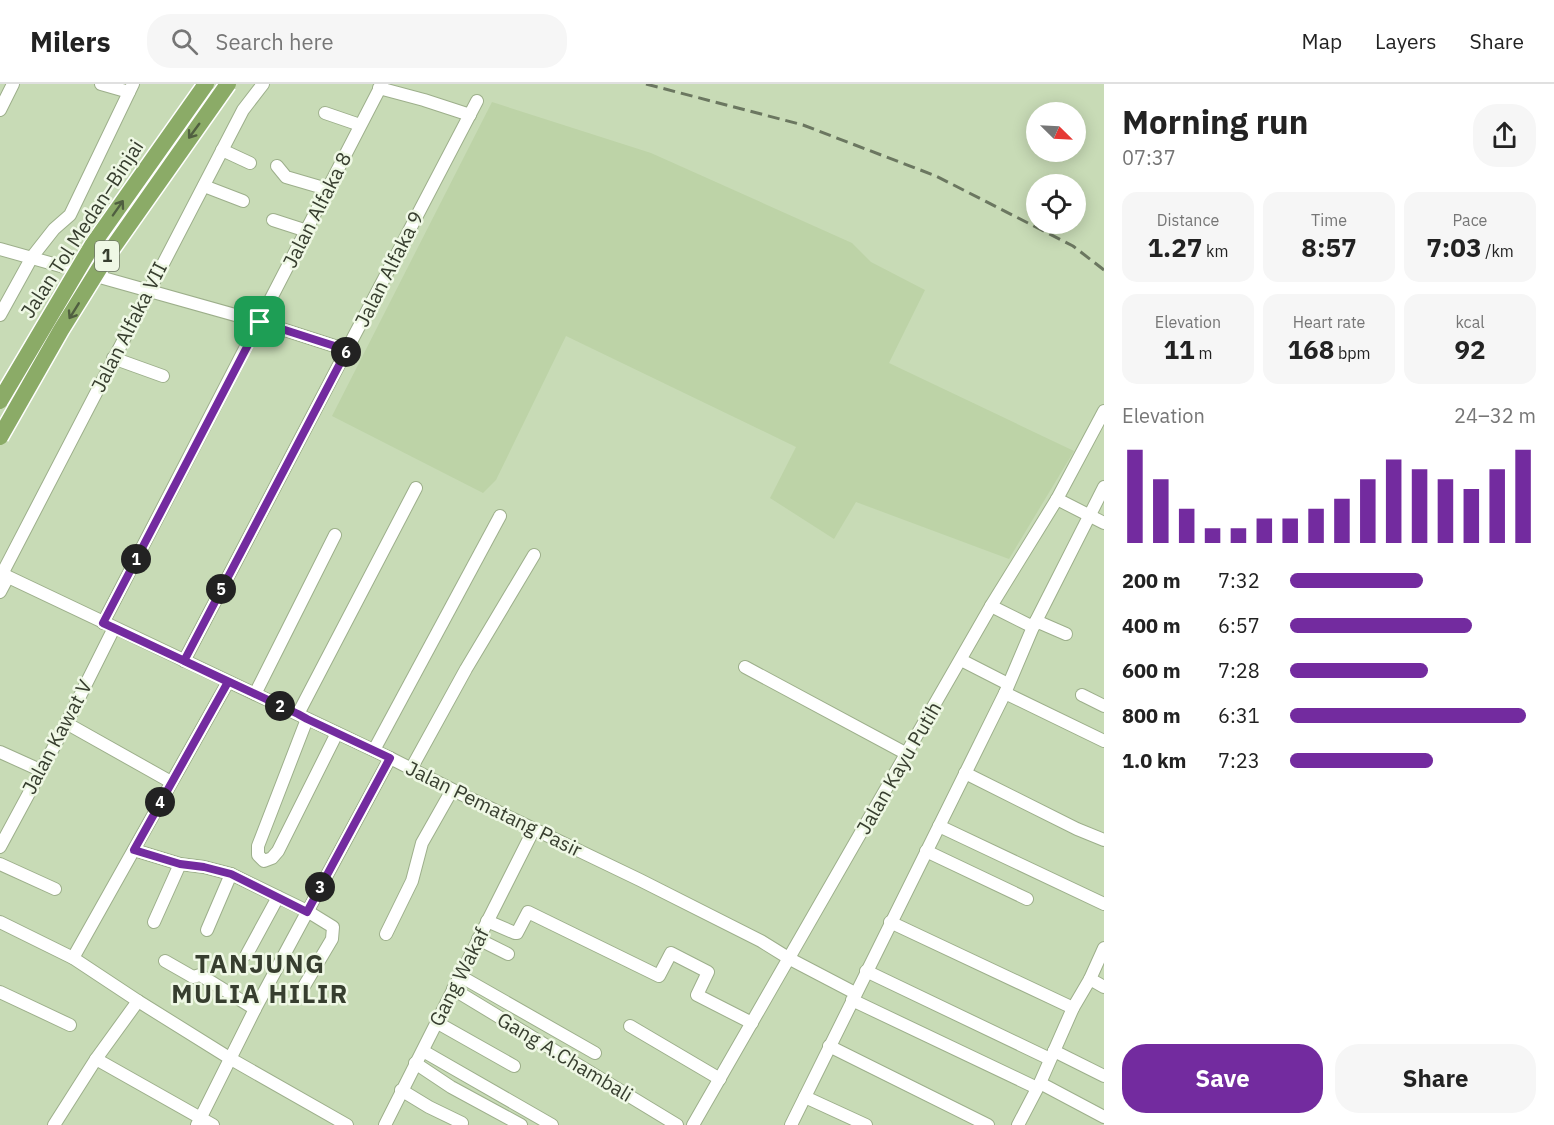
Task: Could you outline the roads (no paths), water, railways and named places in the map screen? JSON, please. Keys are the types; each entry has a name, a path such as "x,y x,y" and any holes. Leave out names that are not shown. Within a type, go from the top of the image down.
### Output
{"highway":[{"name":"Jalan Tol Medan–Binjai","path":"0,401 93,244 206,84"},
{"name":"Jalan Tol Medan–Binjai","path":"0,437 61,330 107,256 228,84"}],"street":[{"path":"0,110 13,84"},
{"path":"0,315 32,257 54,229 70,215 131,88 101,84"},
{"name":"Jalan Alfaka VII","path":"0,592 3,574 147,291 243,110 263,84"},
{"path":"380,86 470,115"},
{"name":"Jalan Alfaka 8","path":"108,625 380,86"},
{"name":"Jalan Alfaka 9","path":"184,661 477,101"},
{"path":"325,113 360,125"},
{"path":"222,150 250,163"},
{"path":"277,166 286,177 327,189"},
{"path":"204,186 243,201"},
{"path":"273,220 307,231"},
{"path":"0,249 260,322 347,350"},
{"path":"113,358 163,376"},
{"name":"Jalan Kayu Putih","path":"693,1125 991,606 1057,498 1104,411"},
{"path":"791,1125 1104,487"},
{"path":"337,733 278,851 272,858 264,861 258,855 258,846 302,717 417,488"},
{"path":"1057,498 1104,523"},
{"path":"374,750 500,516"},
{"path":"255,694 335,535"},
{"path":"411,769 466,669 534,555"},
{"name":"Jalan Pematang Pasir","path":"3,574 374,750 750,935 854,996 1104,1117"},
{"path":"991,606 1066,634"},
{"name":"Jalan Kawat V","path":"0,846 66,723 108,625"},
{"path":"961,660 1006,689 1104,741"},
{"path":"745,667 907,754"},
{"path":"73,958 228,682"},
{"path":"1082,694 1104,706"},
{"path":"66,723 171,782"},
{"path":"0,752 40,770"},
{"path":"199,1122 255,1009 390,758"},
{"path":"965,773 1077,829 1104,840"},
{"path":"386,934 412,881 422,843 452,790"},
{"path":"939,826 1104,904"},
{"name":"Gang Wakaf","path":"385,1125 534,829"},
{"path":"134,850 180,864 231,874 329,924 334,930 332,939 300,993"},
{"path":"926,852 1027,899"},
{"path":"0,864 55,889"},
{"path":"154,922 180,864"},
{"path":"207,930 231,874"},
{"path":"247,954 278,897"},
{"path":"487,921 517,933 528,912 659,976 671,953 708,972 697,994 753,1023"},
{"path":"0,922 73,958 231,1059 347,1125"},
{"path":"890,922 1072,1008"},
{"path":"478,939 508,954"},
{"path":"1023,1123 1072,1008 1090,979 1104,948"},
{"path":"165,961 193,977 200,975 255,1009"},
{"path":"866,971 1104,1076"},
{"path":"460,976 595,1053"},
{"path":"1090,979 1104,987"},
{"name":"Gang A.Chambali","path":"453,989 677,1125"},
{"path":"0,992 70,1025"},
{"path":"54,1125 96,1059 138,1001"},
{"path":"436,1022 514,1066"},
{"path":"630,1026 720,1079"},
{"path":"552,1050 561,1034"},
{"path":"829,1046 988,1125"},
{"path":"423,1051 552,1125"},
{"path":"96,1059 199,1122 213,1125"},
{"path":"415,1063 521,1125"},
{"path":"401,1090 462,1123"},
{"path":"805,1097 867,1125"}],"railway":[{"path":"646,84 803,125 936,176 1073,246 1104,270"}],"district":[{"name":"TANJUNG MULIA HILIR","path":"260,979"}]}
